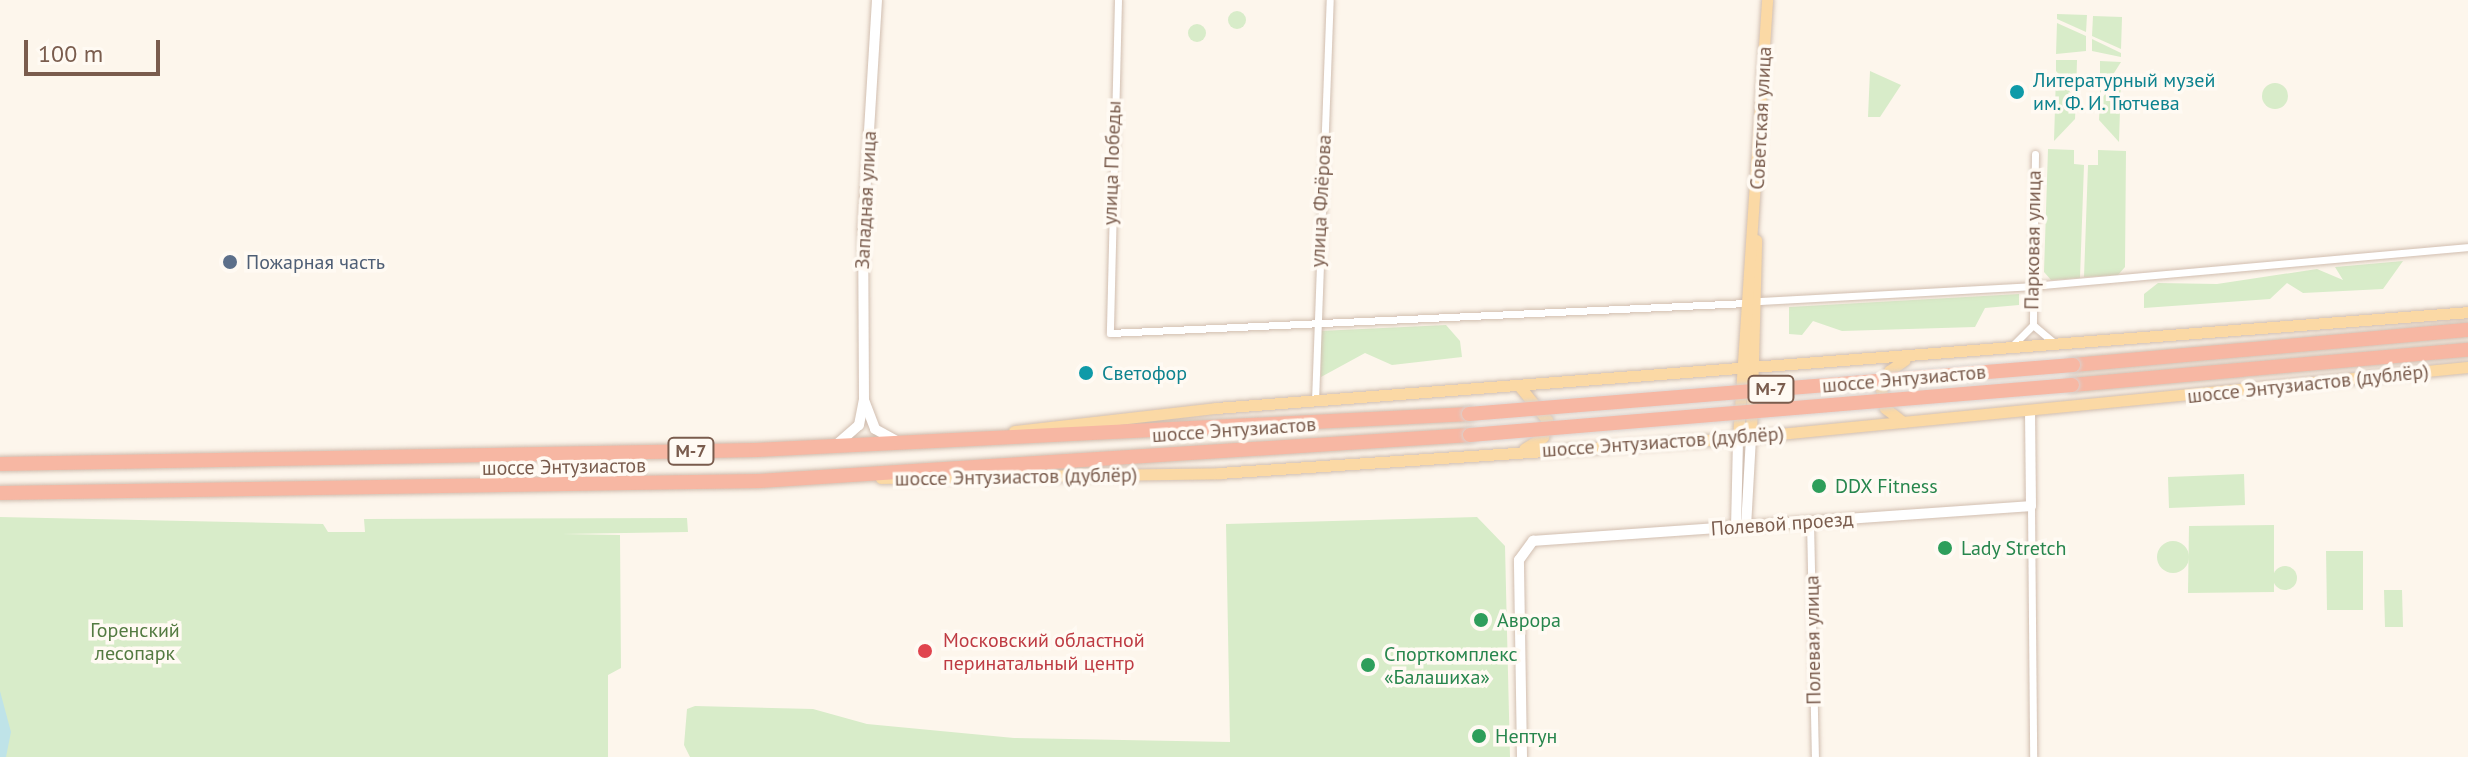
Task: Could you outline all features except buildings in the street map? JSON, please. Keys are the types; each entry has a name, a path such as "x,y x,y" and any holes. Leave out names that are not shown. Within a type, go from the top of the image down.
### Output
{"highway":[{"name":"шоссе Энтузиастов","path":"0,464 835,446 1469,414 2468,330"},
{"name":"шоссе Энтузиастов","path":"0,493 855,477 1470,435 2468,350"}],"main road":[{"name":"Советская улица","path":"1738,438 1745,303 1755,235 1767,0"},
{"name":"Советская улица","path":"1751,437 1759,301 1755,235"},
{"name":"шоссе Энтузиастов (дублёр)","path":"951,439 1315,402 1913,358 2357,315 2468,312"},
{"path":"1910,423 1891,415 1881,389 1892,368 1913,358"},
{"name":"шоссе Энтузиастов (дублёр)","path":"855,477 1219,473 1738,438 2468,367"},
{"path":"1515,452 1538,442 1547,426 1540,403 1520,387"}],"street":[{"name":"Западная улица","path":"835,446 859,425 864,400 861,297 877,0"},
{"name":"улица Победы","path":"1118,0 1106,326 1119,336 1315,325"},
{"name":"улица Флёрова","path":"1315,402 1315,325 1330,0"},
{"name":"Парковая улица","path":"2005,350 2033,325 2035,154"},
{"path":"1759,301 2032,286 2468,247"},
{"path":"1315,325 1745,303"},
{"name":"Парковая улица","path":"2033,325 2063,345"},
{"name":"Западная улица","path":"864,400 875,429 899,442"},
{"path":"2030,412 2033,757"},
{"name":"Советская улица","path":"1741,527 1751,437"},
{"name":"Советская улица","path":"1738,438 1741,527"},
{"name":"Полевой проезд","path":"1522,757 1519,560 1533,541 2031,506"},
{"name":"Полевая улица","path":"1810,522 1815,757"}],"green space":[{"path":"1233,11 1241,11 1246,20 1244,27 1233,29 1228,24 1228,16"},
{"path":"2057,14 2087,15 2086,32 2057,19"},
{"path":"2093,16 2122,17 2121,49 2092,36"},
{"path":"2057,23 2086,36 2086,51 2056,54"},
{"path":"1193,24 1201,24 1206,33 1204,40 1193,42 1188,37 1188,29"},
{"path":"2092,39 2121,53 2121,57 2092,51"},
{"path":"2056,60 2077,60 2076,94 2056,71"},
{"path":"2100,61 2121,62 2100,95"},
{"path":"1870,71 1901,85 1880,117 1868,117"},
{"path":"2056,75 2076,99 2075,119 2054,141"},
{"path":"2121,77 2119,142 2099,120 2100,100"},
{"path":"2275,83 2284,87 2288,96 2284,105 2275,109 2266,105 2262,96 2266,87"},
{"path":"2048,149 2074,150 2074,164 2084,165 2080,278 2051,280 2044,272"},
{"path":"2098,150 2126,151 2125,267 2118,275 2084,277 2088,165 2098,165"},
{"path":"2403,261 2383,289 2303,293 2287,283 2270,299 2144,308 2144,294 2158,283 2217,284 2317,269 2343,280 2335,267"},
{"path":"2019,294 2019,305 1985,308 1975,327 1842,331 1813,321 1802,335 1789,334 1789,307"},
{"path":"1446,325 1460,341 1462,357 1392,365 1365,353 1321,377 1320,331"},
{"path":"2244,474 2245,505 2169,508 2168,477"},
{"name":"Горенский лесопарк","path":"0,517 323,524 328,532 365,532 364,519 687,518 688,532 562,534 620,535 621,668 608,675 608,757 0,757"},
{"name":"Спорткомплекс «Балашиха»","path":"1477,517 1505,546 1510,757 690,757 684,745 687,709 695,706 813,709 867,724 1014,738 1230,742 1226,524"},
{"path":"2274,525 2274,592 2188,593 2189,526"},
{"path":"2173,541 2184,546 2189,557 2184,568 2173,573 2162,568 2157,557 2162,546"},
{"path":"2326,551 2363,551 2363,610 2327,610"},
{"path":"2285,566 2293,570 2297,578 2293,586 2285,590 2277,586 2273,578 2277,570"},
{"path":"2384,590 2402,590 2403,627 2385,627"}],"water":[{"path":"0,691 11,732 6,757 0,757"}],"place":[{"name":"Литературный музей им. Ф. И. Тютчева","path":"2017,92"},
{"name":"Пожарная часть","path":"230,262"},
{"name":"Светофор","path":"1086,373"},
{"name":"DDX Fitness","path":"1819,486"},
{"name":"Lady Stretch","path":"1945,548"},
{"name":"Аврора","path":"1481,620"},
{"name":"Московский областной перинатальный центр","path":"925,651"},
{"name":"Спорткомплекс «Балашиха»","path":"1368,665"},
{"name":"Нептун","path":"1479,736"}]}
